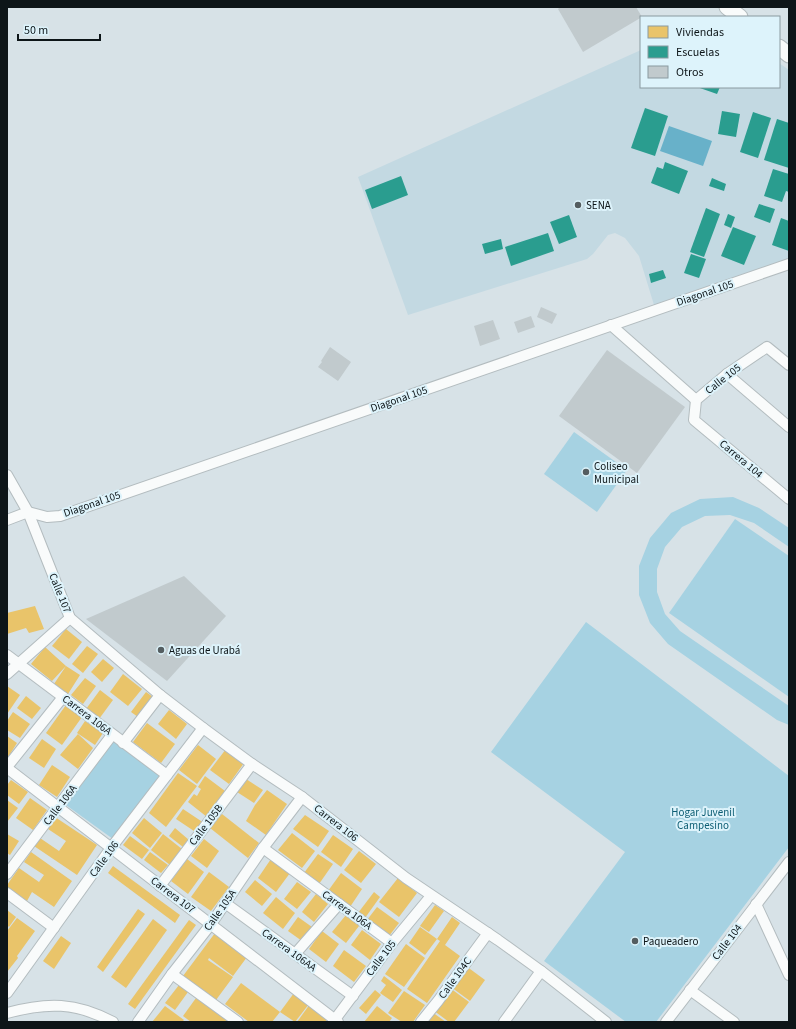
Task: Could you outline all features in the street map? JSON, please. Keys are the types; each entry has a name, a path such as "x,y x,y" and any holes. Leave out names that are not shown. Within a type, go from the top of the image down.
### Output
{"main road":[{"path":"727,7 739,16"},
{"path":"780,48 789,55"}],"street":[{"name":"Diagonal 105","path":"28,512 47,517 60,516 789,264"},
{"path":"611,325 696,400"},
{"name":"Calle 105","path":"694,420 696,400 727,374 767,347 789,365"},
{"path":"727,374 789,427"},
{"name":"Carrera 104","path":"694,420 789,499"},
{"name":"Calle 107","path":"7,475 28,512 70,618 7,674"},
{"path":"7,520 28,512"},
{"name":"Carrera 106","path":"70,618 160,695 203,728 252,764 302,797 431,896 488,933 541,971 606,1022"},
{"name":"Carrera 106A","path":"7,655 167,775"},
{"path":"123,743 160,695"},
{"path":"7,768 63,697"},
{"name":"Calle 106","path":"7,993 112,848 203,728"},
{"name":"Calle 106A","path":"7,874 112,735"},
{"name":"Calle 105B","path":"160,886 252,764"},
{"name":"Carrera 107","path":"7,768 335,1021"},
{"name":"Calle 105A","path":"138,1022 172,974 211,924 263,848 302,797"},
{"name":"Carrera 106A","path":"263,848 392,943"},
{"name":"Calle 104","path":"666,1022 789,862"},
{"path":"7,893 54,928"},
{"name":"Calle 105","path":"335,1021 392,943 431,896"},
{"name":"Carrera 106AA","path":"225,903 353,996"},
{"path":"295,954 338,904"},
{"path":"756,904 789,975"},
{"name":"Calle 104C","path":"421,1022 488,933"},
{"path":"504,1022 541,971"},
{"path":"172,974 238,1022"},
{"path":"690,990 734,1022"},
{"path":"7,1013 30,1007 49,1005 69,1006 101,1016 113,1022"}],"shaded area":[{"name":"SENA","path":"640,50 640,88 780,88 780,64 789,70 789,260 654,305 639,256 625,238 615,233 608,235 593,254 587,259 408,315 358,177"},
{"path":"669,126 712,141 703,166 660,151"}],"green space":[{"name":"Coliseo Municipal","path":"574,432 627,470 597,512 544,474"},
{"path":"733,497 759,508 789,528 789,547 754,523 730,515 705,516 682,527 665,547 657,569 657,592 665,614 680,631 789,706 789,725 777,720 668,644 650,623 639,595 639,566 650,538 671,513 700,499"},
{"path":"735,519 789,556 789,697 669,613"},
{"name":"Hogar Juvenil Campesino","path":"586,622 789,776 789,847 656,1022 626,1022 544,961 625,852 491,752"},
{"path":"113,741 160,775 113,839 66,805"}],"building: Viviendas":[{"path":"35,606 44,629 29,633 26,628 7,634 7,613"},
{"path":"66,629 82,642 69,659 52,646"},
{"path":"87,646 98,654 83,673 72,664"},
{"path":"45,647 66,666 52,681 31,664"},
{"path":"103,659 114,668 102,682 91,672"},
{"path":"66,666 80,675 68,694 54,684"},
{"path":"123,674 142,689 128,706 110,692"},
{"path":"85,678 96,686 83,704 71,695"},
{"path":"7,686 20,695 7,714"},
{"path":"100,690 113,700 99,719 86,709"},
{"path":"146,692 153,697 138,717 131,712"},
{"path":"26,696 41,708 32,719 17,708"},
{"path":"66,705 82,717 62,745 46,733"},
{"path":"169,710 187,724 176,739 158,724"},
{"path":"13,712 30,724 20,738 7,730 7,721"},
{"path":"85,721 103,733 95,745 77,733"},
{"path":"147,723 175,744 161,763 133,742"},
{"path":"78,734 93,748 78,769 60,755"},
{"path":"7,736 17,743 7,759"},
{"path":"42,739 56,749 44,768 29,758"},
{"path":"198,745 216,759 197,784 179,770"},
{"path":"226,749 244,763 229,784 210,770"},
{"path":"52,765 70,777 57,797 39,785"},
{"path":"178,773 197,786 166,827 149,813"},
{"path":"205,776 225,791 207,817 188,802 194,794 197,796 201,789 198,787"},
{"path":"246,779 263,790 254,803 237,792"},
{"path":"11,780 28,792 19,804 7,795 7,785"},
{"path":"267,790 287,804 266,835 246,821 255,805"},
{"path":"30,798 47,810 33,830 16,818"},
{"path":"7,800 18,808 7,822"},
{"path":"183,809 204,823 197,833 176,819"},
{"path":"222,814 259,843 248,858 210,828"},
{"path":"305,815 329,831 318,847 293,829"},
{"path":"55,817 97,845 77,875 34,846 40,838 59,851 66,841 48,829"},
{"path":"144,818 162,833 150,848 132,833"},
{"path":"175,828 189,840 183,847 169,836"},
{"path":"292,833 315,851 302,868 278,850"},
{"path":"7,834 19,841 10,855 7,853"},
{"path":"163,834 182,849 170,865 151,850"},
{"path":"333,835 353,849 341,867 321,852"},
{"path":"130,836 149,850 142,859 123,845"},
{"path":"204,839 219,851 207,868 191,856"},
{"path":"359,851 376,864 361,883 344,870"},
{"path":"31,852 72,881 54,907 32,892 27,901 7,887 19,868 39,882 44,875 24,862"},
{"path":"150,852 168,865 161,873 144,860"},
{"path":"318,854 333,864 319,884 304,873"},
{"path":"187,859 204,872 188,894 171,881"},
{"path":"271,859 290,873 276,892 258,878"},
{"path":"113,866 180,915 175,923 108,873"},
{"path":"209,872 229,887 211,911 191,897"},
{"path":"341,873 362,889 350,907 328,891"},
{"path":"398,878 417,893 399,917 379,902"},
{"path":"255,880 272,894 262,906 245,892"},
{"path":"297,882 311,892 297,909 284,899"},
{"path":"374,892 380,897 365,918 358,913"},
{"path":"316,894 328,904 314,922 302,912"},
{"path":"276,897 295,913 283,929 263,913"},
{"path":"435,905 444,911 429,932 420,926"},
{"path":"377,907 399,923 389,936 367,920"},
{"path":"138,909 145,914 103,972 97,967"},
{"path":"7,910 16,917 9,927 7,925"},
{"path":"346,915 359,926 346,943 332,932"},
{"path":"298,917 312,927 302,941 288,931"},
{"path":"452,917 460,923 445,945 460,956 427,1003 407,989 440,941 437,939"},
{"path":"17,918 35,931 7,972 7,931"},
{"path":"153,919 167,930 126,988 111,977"},
{"path":"189,920 196,925 135,1009 128,1004"},
{"path":"420,927 437,939 425,955 409,943"},
{"path":"362,930 381,944 370,960 351,945"},
{"path":"322,931 339,944 326,962 309,949"},
{"path":"215,933 247,957 233,976 209,958 208,960 233,977 216,1000 183,976"},
{"path":"61,936 71,943 54,969 43,961"},
{"path":"406,944 425,958 404,987 385,974"},
{"path":"344,950 366,966 354,982 333,966"},
{"path":"466,966 485,980 470,1001 451,987"},
{"path":"384,976 402,990 393,1002 380,993 386,985 381,981"},
{"path":"241,983 280,1012 272,1022 249,1022 225,1004"},
{"path":"179,985 188,992 175,1010 165,1003"},
{"path":"450,988 469,1002 454,1022 449,1022 433,1010"},
{"path":"375,990 381,995 366,1014 359,1008"},
{"path":"404,991 425,1005 413,1022 402,1022 388,1013"},
{"path":"294,993 309,1004 295,1022 280,1012"},
{"path":"196,998 227,1019 225,1022 191,1022 183,1016"},
{"path":"310,1004 329,1017 325,1022 297,1022"},
{"path":"165,1006 184,1020 182,1022 152,1022"},
{"path":"377,1006 392,1018 389,1022 364,1022"},
{"path":"432,1012 446,1022 425,1022"}],"building: Escuelas":[{"path":"700,88 720,88 717,94"},
{"path":"645,108 668,116 655,156 631,148"},
{"path":"722,111 740,114 736,137 718,134"},
{"path":"753,112 771,118 758,158 740,152"},
{"path":"777,119 789,123 789,168 764,160"},
{"path":"665,162 688,171 679,194 651,183 657,167 663,169"},
{"path":"773,169 789,174 789,192 786,191 782,202 764,196"},
{"path":"401,176 408,195 372,209 365,190"},
{"path":"712,178 726,184 724,191 709,186"},
{"path":"759,204 775,209 770,223 754,217"},
{"path":"706,208 720,214 704,257 690,252"},
{"path":"728,214 735,217 731,228 724,225"},
{"path":"569,215 577,237 559,244 550,222"},
{"path":"781,218 789,221 789,251 772,245"},
{"path":"733,227 756,236 744,265 721,256"},
{"path":"548,233 554,251 511,266 505,247"},
{"path":"501,239 503,249 485,254 482,244"},
{"path":"691,254 706,259 699,278 684,273"},
{"path":"663,270 666,278 651,283 649,274"}],"building: Otros":[{"path":"560,7 636,7 641,16 583,52 558,9"},
{"path":"541,307 557,314 552,324 537,317"},
{"path":"531,316 535,327 518,333 514,322"},
{"path":"493,320 500,339 480,346 474,326"},
{"path":"330,347 351,362 338,381 318,367"},
{"path":"607,350 685,407 637,473 559,416"},
{"name":"Aguas de Urabá","path":"184,576 226,616 167,681 86,619"}],"place":[{"name":"SENA","path":"578,205"},
{"name":"Coliseo Municipal","path":"586,472"},
{"name":"Aguas de Urabá","path":"161,650"},
{"name":"Paqueadero","path":"635,941"}]}
